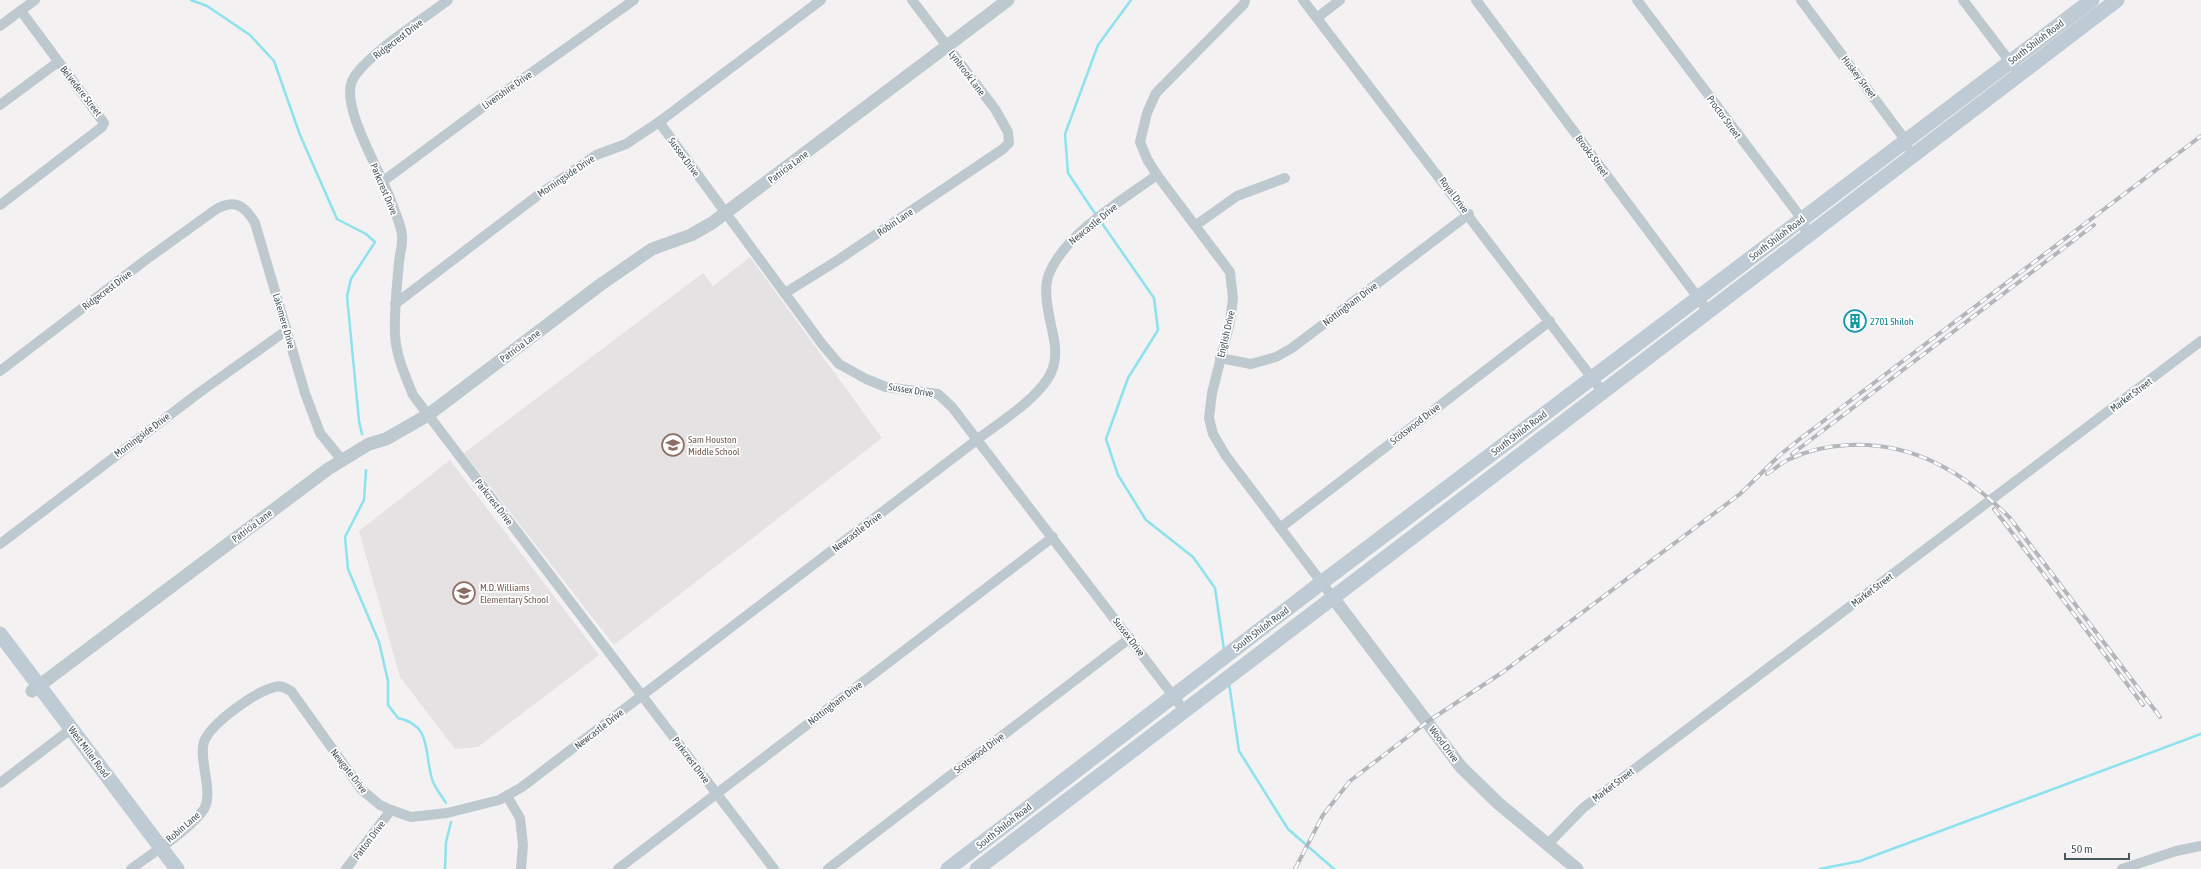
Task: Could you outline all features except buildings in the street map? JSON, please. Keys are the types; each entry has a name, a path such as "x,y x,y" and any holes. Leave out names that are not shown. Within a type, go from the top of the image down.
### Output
{"main road":[{"name":"South Shiloh Road","path":"948,869 1321,582 2010,62 2096,4 2117,0"},
{"name":"South Shiloh Road","path":"977,869 2019,74 2096,4"},
{"name":"West Miller Road","path":"0,634 35,689"},
{"name":"West Miller Road","path":"0,649 35,689 156,850 177,869"},
{"name":"West Miller Road","path":"156,850 164,869"}],"street":[{"path":"0,26 35,0"},
{"name":"Ridgecrest Drive","path":"352,82 357,74 377,53 448,0"},
{"name":"Livenshire Drive","path":"382,182 483,106 634,0"},
{"name":"Morningside Drive","path":"395,304 541,193 596,155 626,144 658,122 820,0"},
{"name":"Lynbrook Lane","path":"912,0 995,109 1004,125 1009,142 1003,149"},
{"name":"Patricia Lane","path":"35,689 342,460 369,444 386,440 428,415 600,285 652,248 691,235 712,224 1008,0"},
{"name":"English Drive","path":"1246,0 1244,4 1156,93 1147,113 1140,142 1147,159 1157,175 1230,272 1233,298 1230,322 1212,393 1209,418 1213,434 1226,456 1334,598"},
{"name":"Royal Drive","path":"1303,0 1318,17 1550,321 1602,392"},
{"path":"1318,17 1340,0"},
{"name":"Brooks Street","path":"1476,0 1708,311"},
{"name":"Proctor Street","path":"1637,0 1802,219 1807,236"},
{"name":"Huskey Street","path":"1801,0 1906,140 1910,158"},
{"path":"1963,0 2019,74"},
{"name":"Belvedere Street","path":"0,205 96,132 104,124 21,11"},
{"path":"0,105 58,62"},
{"name":"Parkcrest Drive","path":"352,82 350,92 352,108 382,182 394,206 402,235 395,304 395,335 398,360 413,395 774,869"},
{"name":"Sussex Drive","path":"658,122 839,364 866,379 886,387 938,394 952,407 1184,710"},
{"name":"Robin Lane","path":"785,293 835,262 1003,149"},
{"name":"Newcastle Drive","path":"446,813 488,804 506,796 565,755 978,439 1039,390 1048,380 1054,364 1056,345 1048,312 1049,276 1061,252 1073,239 1157,175"},
{"path":"1196,225 1237,196 1285,178"},
{"name":"Lakemere Drive","path":"215,210 223,206 239,205 247,209 255,223 305,393 320,433 342,460"},
{"name":"Ridgecrest Drive","path":"0,371 147,259 215,210"},
{"name":"Nottingham Drive","path":"1220,358 1251,364 1276,357 1292,348 1468,214"},
{"name":"Scotswood Drive","path":"1280,528 1550,321"},
{"name":"Morningside Drive","path":"0,544 200,392 287,330"},
{"name":"Market Street","path":"1548,844 1583,808 2201,341"},
{"name":"Nottingham Drive","path":"618,869 1053,537"},
{"name":"Wood Drive","path":"1334,598 1461,767 1498,803 1577,869"},
{"name":"Scotswood Drive","path":"828,869 1130,638"},
{"name":"Robin Lane","path":"131,869 196,818 204,808 207,780 202,752 204,742 217,725 255,695 276,686"},
{"name":"Newgate Drive","path":"276,686 285,687 291,691 362,790 380,805 411,817 446,813"},
{"path":"0,783 68,732"},
{"path":"506,796 520,818 523,845 521,869"},
{"name":"Patton Drive","path":"346,869 391,810"},
{"path":"2122,869 2176,851 2201,846"}],"shaded area":[{"name":"Sam Houston Middle School","path":"750,257 882,438 614,645 464,453 703,273 713,286"},
{"name":"M.D. Williams Elementary School","path":"450,460 599,655 478,747 455,749 400,677 359,531"}],"waterway":[{"path":"191,0 207,6 250,35 274,61 300,135 337,219 366,234 375,242 351,279 347,296 359,421 362,434"},
{"path":"1096,215 1068,173 1065,134 1098,45 1131,0"},
{"path":"1099,219 1154,298 1158,330 1128,378 1106,439 1118,475 1146,520 1193,557 1215,588 1224,650"},
{"path":"366,470 364,500 345,537 348,569 379,642 388,681 388,705 398,718 409,722 417,727 422,733 433,782 446,803"},
{"path":"1229,683 1239,751 1288,829 1334,869"},
{"path":"1820,869 1860,861 2201,734"},
{"path":"445,869 446,842 451,822"}],"railway":[{"path":"1295,869 1323,815 1350,781 1427,722 1503,672 1740,494 1781,454 1801,438 2201,136"},
{"path":"1792,454 2094,225"},
{"path":"1767,474 1784,462 1804,453 1826,447 1849,445 1873,445 1895,449 1917,455 1956,474 1975,487 2010,518 2160,717"},
{"path":"1994,509 2143,705"}],"place":[{"name":"2701 Shiloh","path":"1855,321"},
{"name":"Sam Houston Middle School","path":"673,445"},
{"name":"M.D. Williams Elementary School","path":"464,593"}]}
